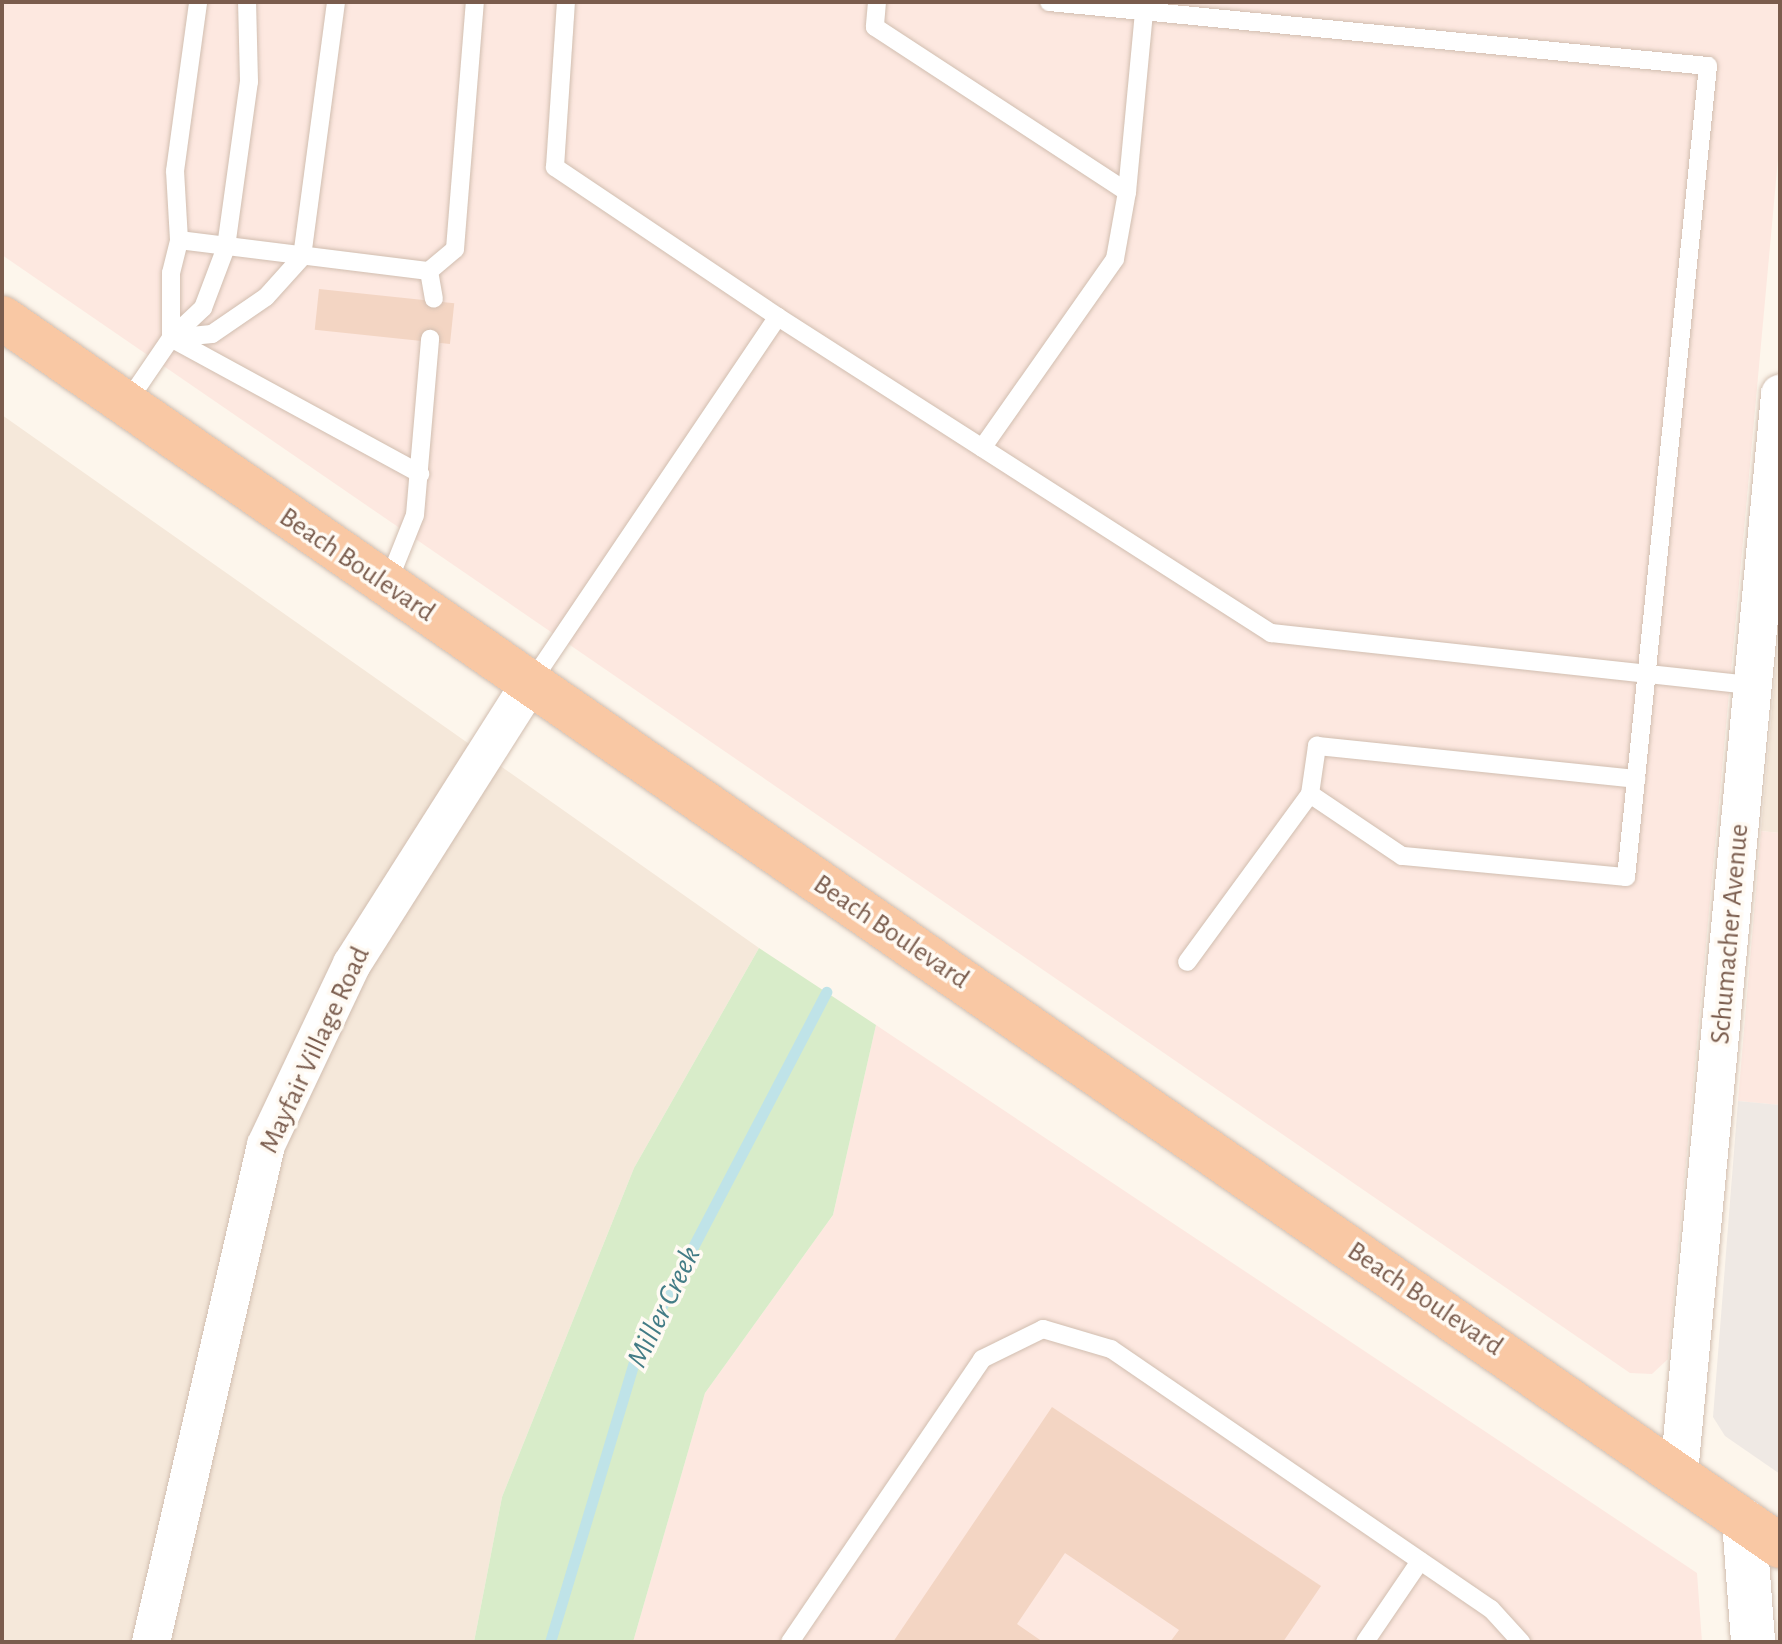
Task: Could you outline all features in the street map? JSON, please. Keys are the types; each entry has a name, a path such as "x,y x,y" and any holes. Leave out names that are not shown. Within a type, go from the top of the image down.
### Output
{"highway":[{"name":"Beach Boulevard","path":"2,318 1679,1473 1780,1546"}],"street":[{"name":"Schumacher Avenue","path":"1679,1473 1780,394"},
{"name":"Mayfair Village Road","path":"151,1642 266,1145 352,964 530,684"},
{"path":"1744,1521 1753,1642"}],"lane":[{"path":"171,338 171,273 179,240 175,171 198,2"},
{"path":"126,404 171,338 203,308 226,247 249,82 247,2"},
{"path":"171,338 212,334 266,297 302,257 336,2"},
{"path":"179,240 429,271 455,249 475,2"},
{"path":"566,2 555,167 778,317 1271,633 1752,685"},
{"path":"877,2 875,27 1127,192"},
{"path":"1049,2 1708,66 1626,877 1402,856 1310,794"},
{"path":"982,448 1115,259 1127,192 1144,11"},
{"path":"429,271 434,299"},
{"path":"530,684 778,317"},
{"path":"171,338 420,474"},
{"path":"387,585 415,515 430,339"},
{"path":"1187,962 1310,794 1317,746 1636,779"},
{"path":"790,1642 982,1359 1043,1329 1111,1349 1491,1609 1521,1642"},
{"path":"1365,1642 1420,1561"}],"shaded area":[{"path":"2,2 1780,2 1780,137 1668,1359 1652,1374 1630,1373 2,255"},
{"path":"2,415 759,948 634,1168 502,1497 474,1642 2,1642"},
{"path":"1780,623 1780,833 1761,831"},
{"path":"1761,831 1780,833 1780,1105 1738,1101"},
{"path":"876,1025 1697,1573 1702,1642 633,1642 705,1393 833,1215"},
{"path":"1738,1101 1780,1105 1780,1474 1725,1436 1713,1417"}],"green space":[{"path":"759,948 876,1025 833,1215 705,1393 633,1642 474,1642 502,1497 634,1168"}],"building":[{"path":"319,289 454,303 450,344 315,330"},
{"path":"1052,1407 1321,1586 1283,1642 1170,1642 1179,1630 1065,1553 1017,1624 1043,1642 893,1642"}],"waterway":[{"name":"Miller Creek","path":"550,1642 636,1356 826,992"}]}
